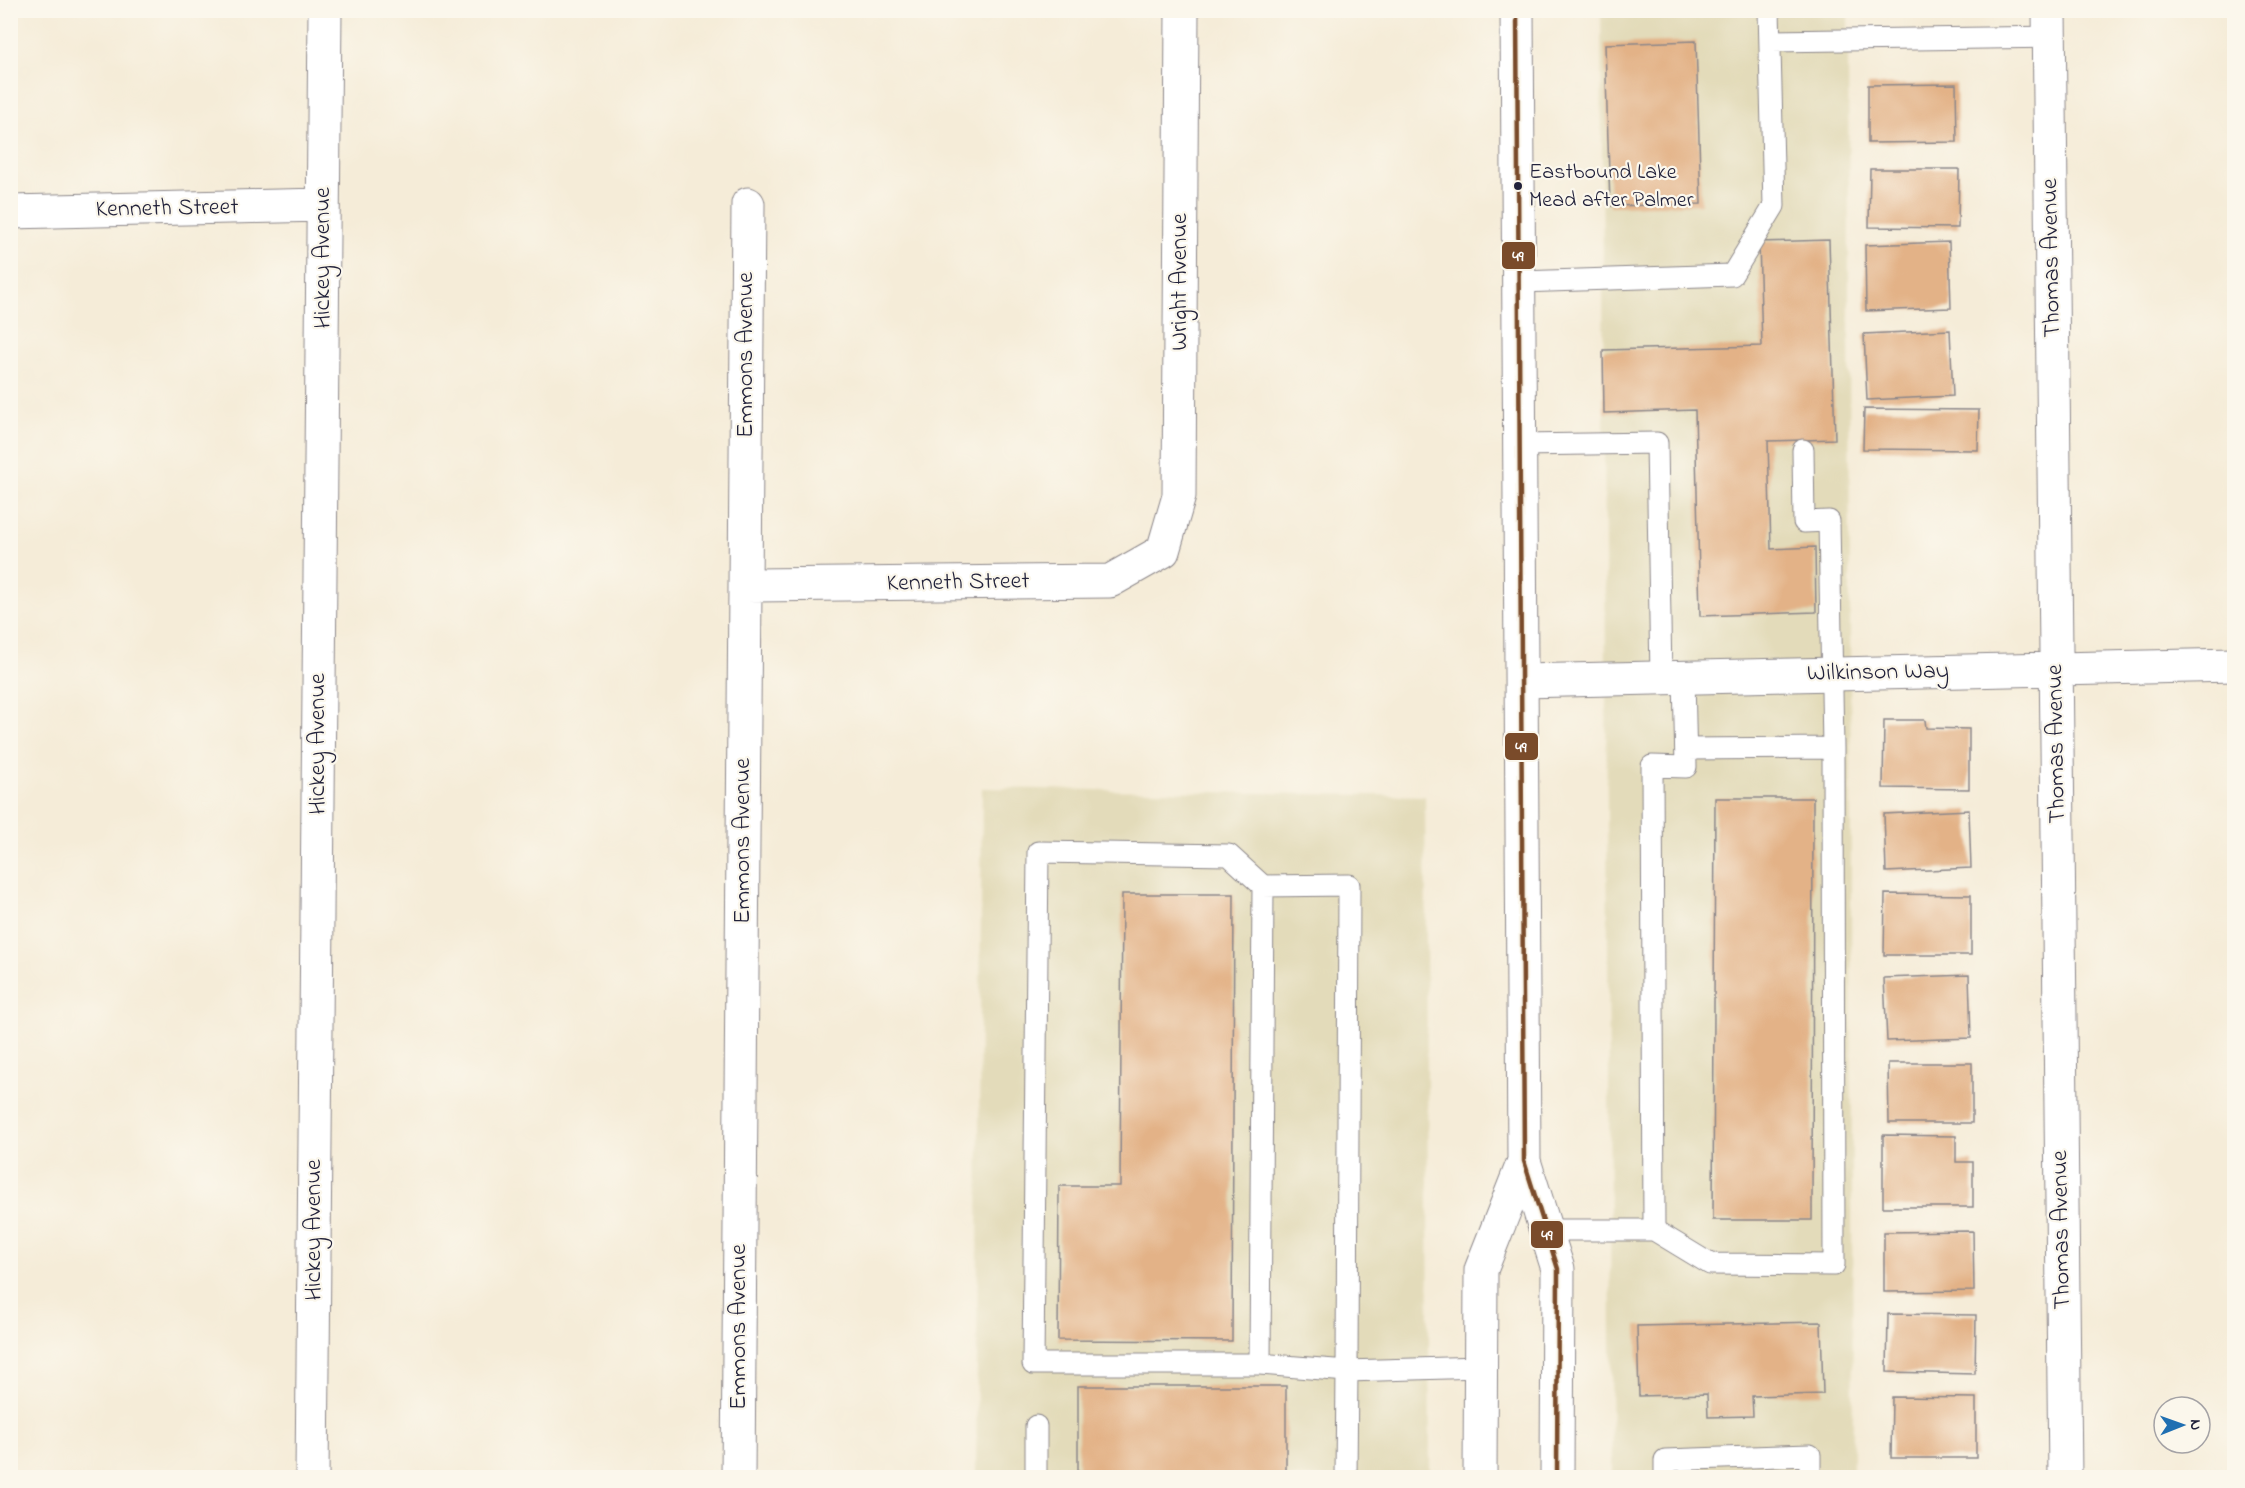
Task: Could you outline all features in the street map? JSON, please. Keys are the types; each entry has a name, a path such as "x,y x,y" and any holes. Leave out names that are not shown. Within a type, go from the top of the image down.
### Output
{"street":[{"name":"Hickey Avenue","path":"312,1478 325,10"},
{"name":"Wright Avenue","path":"1163,551 1179,496 1182,10"},
{"path":"1517,10 1524,1161 1558,1269 1557,1478"},
{"name":"Thomas Avenue","path":"2049,24 2065,1478"},
{"name":"Emmons Avenue","path":"738,1478 748,204"},
{"name":"Kenneth Street","path":"10,212 323,206"},
{"name":"Kenneth Street","path":"745,585 1110,581 1163,551"},
{"name":"Wilkinson Way","path":"1522,681 2235,665"},
{"path":"1480,1478 1481,1270 1524,1161"}],"lane":[{"path":"1519,282 1732,275 1774,206 1769,10"},
{"path":"1770,41 2049,24"},
{"path":"1520,445 1657,443 1672,678 1686,749 1686,767 1652,766 1654,1230"},
{"path":"1546,1230 1654,1230 1710,1264 1834,1265 1833,748 1829,521 1804,522 1803,450"},
{"path":"1686,749 1833,748"},
{"path":"1346,1478 1347,1371 1349,885 1263,886 1229,855 1038,852 1033,1364 1260,1364 1347,1371 1480,1368"},
{"path":"1260,1364 1263,886"},
{"path":"1036,1426 1036,1478"},
{"path":"1665,1478 1665,1460 1810,1455 1810,1478"}],"shaded area":[{"path":"1601,11 1848,11 1853,1477 1612,1477"},
{"path":"982,788 1425,796 1430,1477 976,1478"}],"building":[{"path":"1696,41 1701,204 1610,206 1605,44"},
{"path":"1956,84 1957,142 1868,143 1868,85"},
{"path":"1870,169 1959,169 1958,228 1869,227"},
{"path":"1829,240 1835,439 1768,441 1771,549 1815,547 1816,612 1700,616 1695,410 1604,413 1603,350 1762,346 1759,242"},
{"path":"1949,242 1951,308 1866,311 1865,245"},
{"path":"1950,330 1953,396 1867,400 1864,334"},
{"path":"1864,409 1979,410 1978,450 1863,449"},
{"path":"1884,720 1925,720 1926,728 1969,729 1969,789 1883,788"},
{"path":"1715,798 1813,798 1812,1220 1713,1220"},
{"path":"1969,810 1971,868 1886,872 1884,814"},
{"path":"1122,894 1234,894 1232,1341 1058,1340 1059,1186 1120,1186"},
{"path":"1885,894 1971,895 1971,955 1884,955"},
{"path":"1969,975 1971,1038 1887,1041 1884,978"},
{"path":"1888,1063 1972,1063 1972,1123 1889,1123"},
{"path":"1883,1135 1956,1136 1956,1162 1973,1162 1973,1207 1883,1207"},
{"path":"1973,1231 1974,1291 1884,1292 1884,1232"},
{"path":"1888,1314 1976,1315 1975,1374 1887,1372"},
{"path":"1821,1322 1823,1394 1752,1396 1753,1416 1708,1417 1707,1394 1639,1396 1637,1326"},
{"path":"1078,1386 1286,1386 1286,1478 1078,1478"},
{"path":"1892,1397 1976,1398 1976,1458 1891,1458"}],"transit line":[{"name":"49","path":"1517,10 1524,1161 1558,1269 1557,1478"}],"place":[{"name":"Eastbound Lake Mead after Palmer","path":"1518,186"}]}
